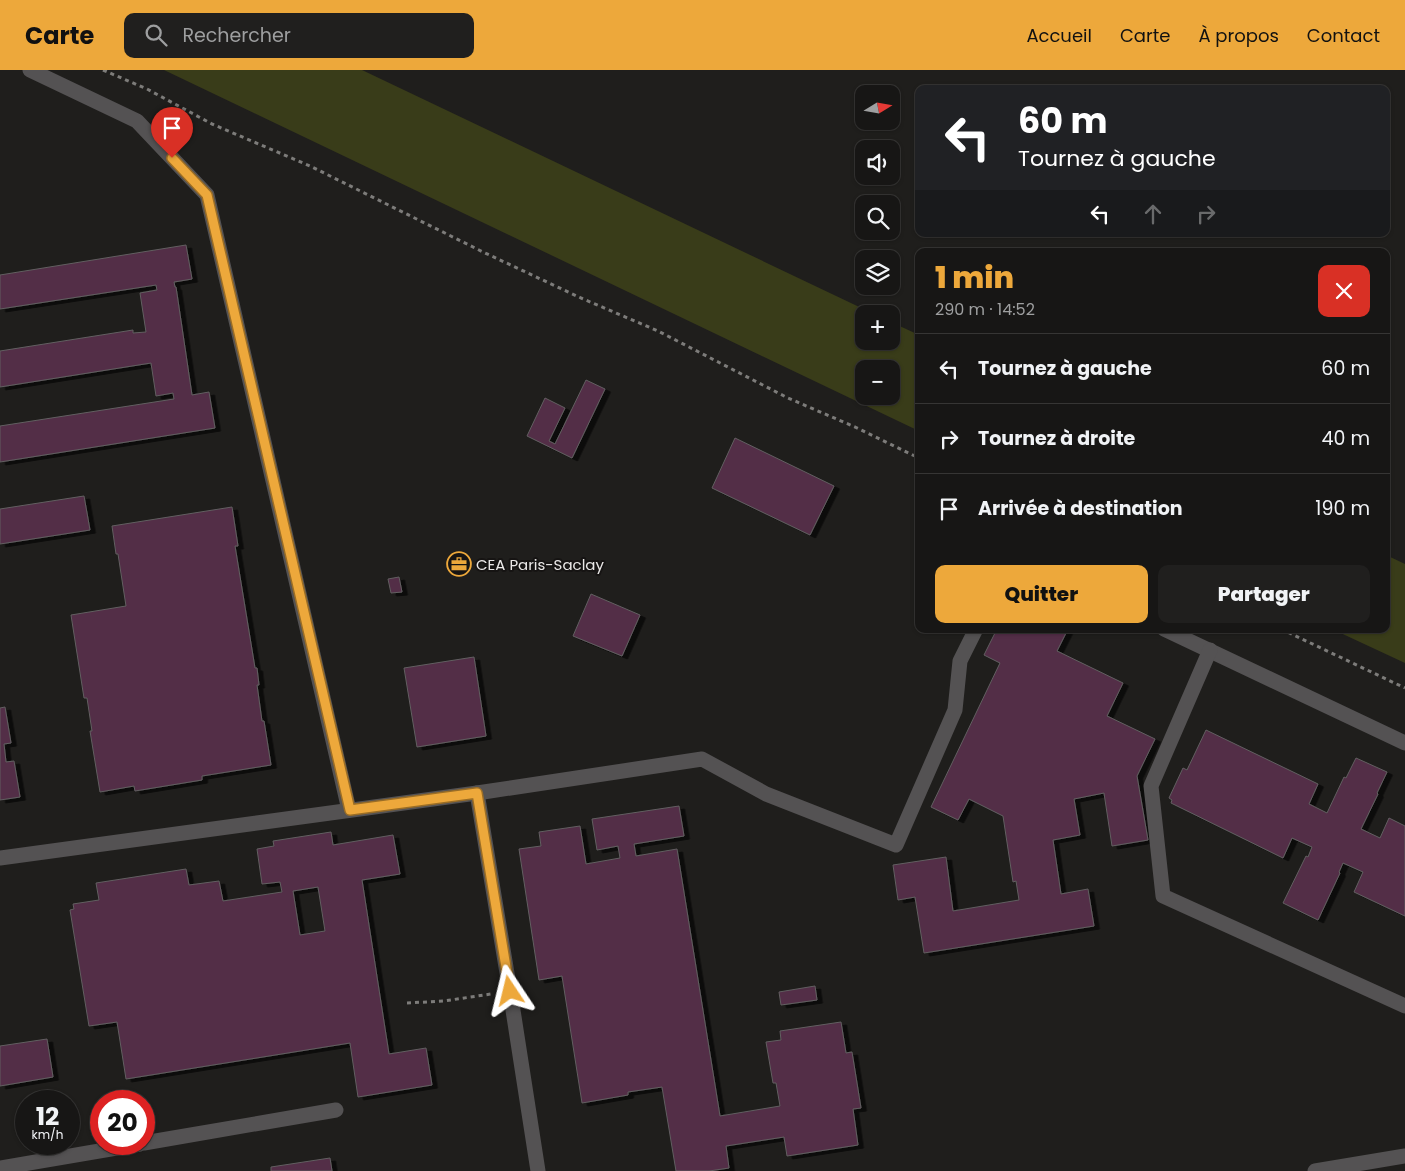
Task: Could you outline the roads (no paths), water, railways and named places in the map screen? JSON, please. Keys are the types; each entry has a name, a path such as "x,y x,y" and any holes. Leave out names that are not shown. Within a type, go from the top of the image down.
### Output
{"lane":[{"path":"30,70 137,121 207,195 350,810"},
{"path":"0,858 477,793 702,759 766,794 896,845 955,710 960,662 974,633"},
{"path":"1173,633 1405,743"},
{"path":"1210,650 1151,786 1163,896 1405,1006"},
{"path":"477,793 538,1171"},
{"path":"155,1141 336,1110"},
{"path":"0,1168 90,1152"},
{"path":"1316,1171 1405,1156"}],"place":[{"name":"CEA Paris-Saclay","path":"459,564"}]}
